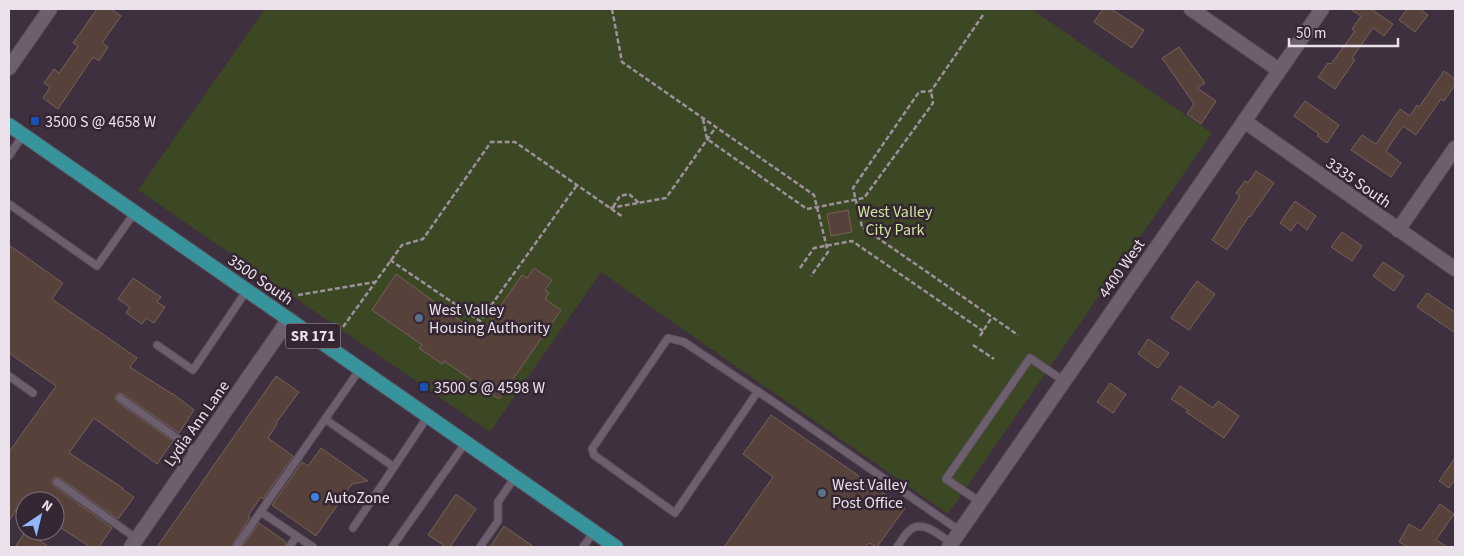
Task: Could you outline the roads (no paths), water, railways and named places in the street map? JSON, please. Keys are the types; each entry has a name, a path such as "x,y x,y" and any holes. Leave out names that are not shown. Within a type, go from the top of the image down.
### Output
{"main road":[{"name":"3500 South","path":"9,124 616,547"}],"street":[{"path":"9,68 50,9"},
{"path":"1191,9 1279,70"},
{"name":"4400 West","path":"950,545 1322,9"},
{"name":"3335 South","path":"1244,121 1455,269"},
{"path":"1398,230 1455,148"},
{"name":"Lydia Ann Lane","path":"134,543 289,319"}],"lane":[{"path":"9,156 23,134"},
{"path":"9,204 97,266 135,212"},
{"path":"157,346 193,370 246,290"},
{"path":"758,391 675,513 594,455 592,449 668,338 684,342 758,391 960,531"},
{"path":"980,502 946,480 1030,358 1064,381"},
{"path":"236,547 360,369"},
{"path":"9,376 32,393"},
{"path":"120,398 197,452"},
{"path":"352,528 428,416"},
{"path":"325,419 394,467"},
{"path":"392,547 466,442"},
{"path":"480,547 498,521 498,502 515,476"},
{"path":"57,482 134,543"},
{"path":"261,512 313,547"},
{"path":"897,547 908,531 918,527 929,528 950,545"},
{"path":"583,547 594,532"},
{"path":"289,547 297,536"}],"place":[{"name":"3500 S @ 4658 W","path":"35,121"},
{"name":"West Valley Housing Authority","path":"419,318"},
{"name":"3500 S @ 4598 W","path":"424,387"},
{"name":"West Valley Post Office","path":"822,493"},
{"name":"AutoZone","path":"315,497"}],"park label":[{"name":"West Valley City Park","path":"895,220"}]}
